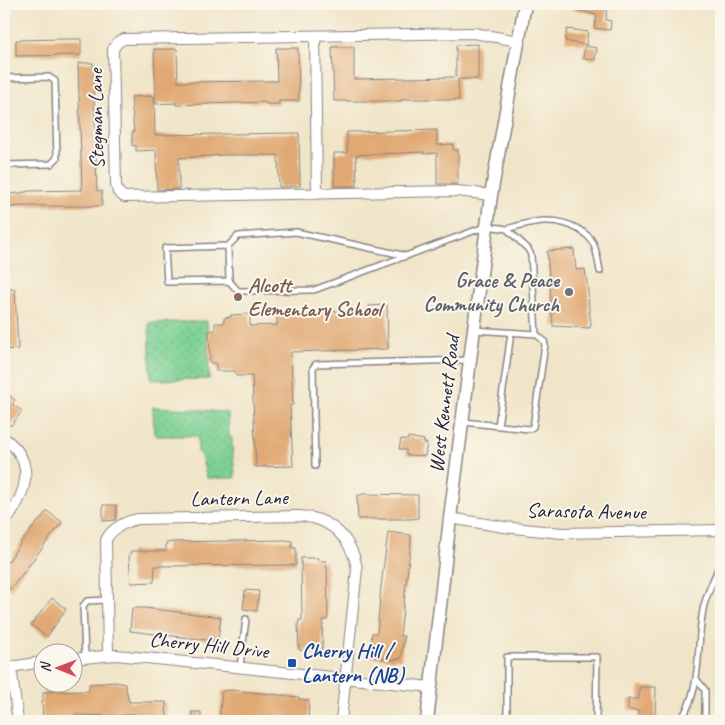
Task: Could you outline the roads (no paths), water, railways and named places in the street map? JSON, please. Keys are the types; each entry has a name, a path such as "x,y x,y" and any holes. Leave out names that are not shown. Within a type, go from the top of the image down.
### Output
{"street":[{"name":"West Kennett Road","path":"427,721 450,518 491,195 525,4"},
{"name":"Stegman Lane","path":"491,195 457,191 129,198 120,194 116,185 113,52 118,42 124,39 474,33 518,41"},
{"path":"314,36 317,194"},
{"path":"4,438 18,453 24,466 25,474 21,498 4,524"},
{"name":"Lantern Lane","path":"108,654 106,540 112,531 128,521 138,519 298,516 318,519 329,524 342,535 351,548 356,562 357,576 345,678"},
{"name":"Sarasota Avenue","path":"450,518 504,527 562,533 721,530"},
{"name":"Cherry Hill Drive","path":"82,657 108,654 431,687"},
{"path":"18,721 7,667 32,663"},
{"path":"341,721 345,678"}],"lane":[{"path":"4,78 49,78 55,81 57,158 51,164 4,165"},
{"path":"228,246 229,281 238,291 314,290 487,226 507,229 548,220 563,222 586,234 593,242 600,271"},
{"path":"507,229 528,249 531,255 536,334"},
{"path":"229,281 166,282 165,248 228,246 238,236 296,232 407,256"},
{"path":"462,422 528,429 533,427 545,345 544,340 536,334 474,330"},
{"path":"498,426 510,333"},
{"path":"315,466 313,368 316,364 470,360"},
{"path":"680,721 686,713 697,680 699,642 704,605 721,562"},
{"path":"85,657 83,606 87,602 107,600"},
{"path":"240,667 246,620"},
{"path":"507,721 507,657 597,657 596,721"},
{"path":"697,680 705,690 705,721"}],"place":[{"name":"Grace & Peace Community Church","path":"569,292"},
{"name":"Alcott Elementary School","path":"238,297"},
{"name":"Cherry Hill / Lantern (NB)","path":"292,663"}]}
